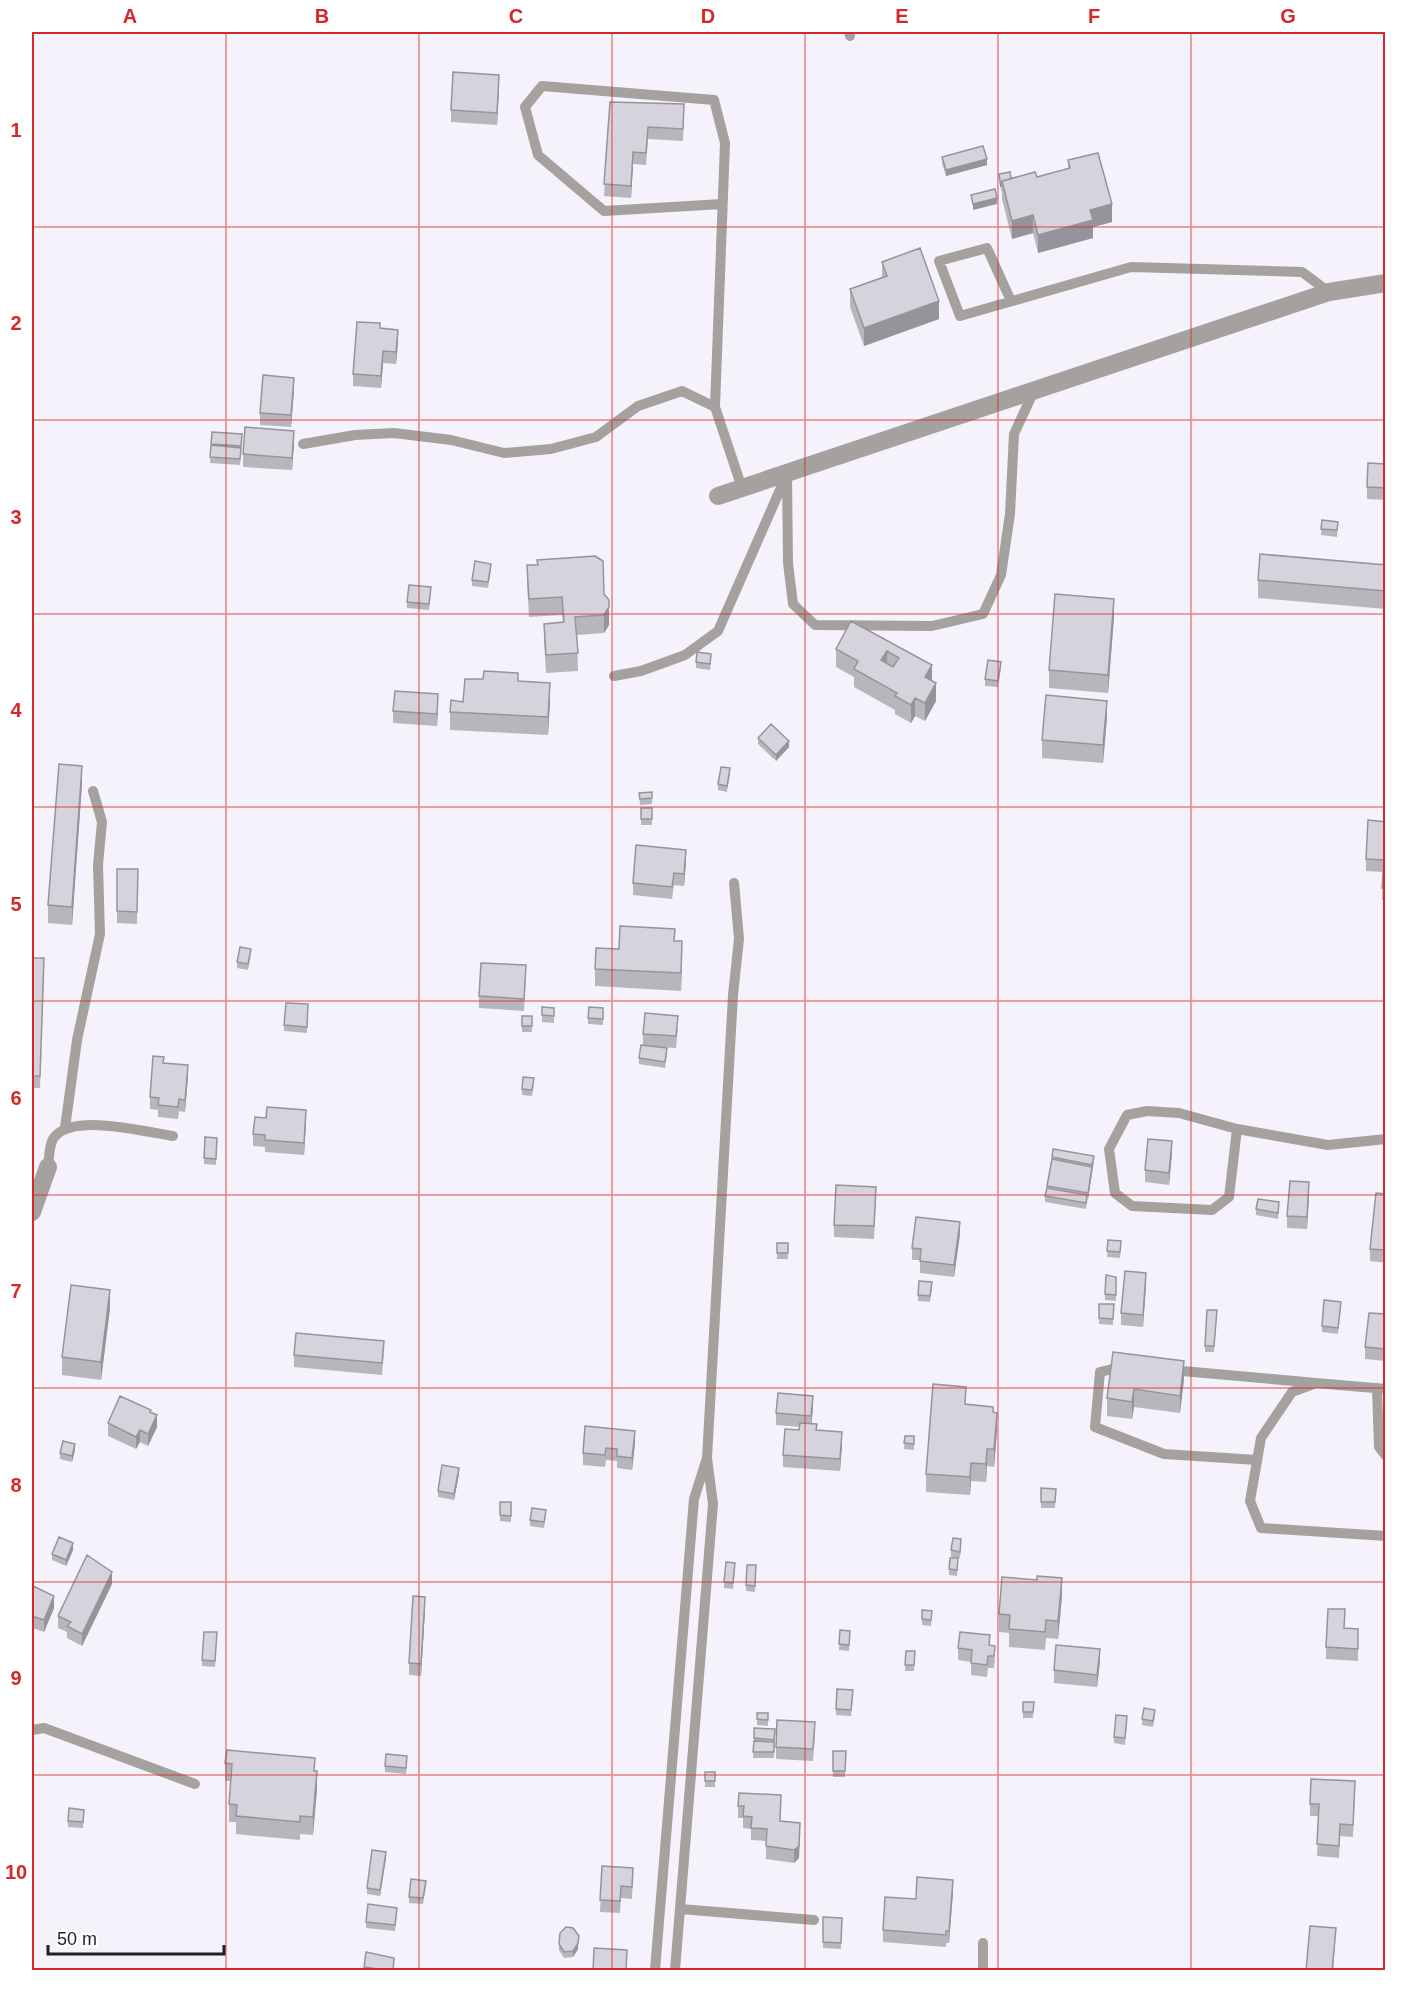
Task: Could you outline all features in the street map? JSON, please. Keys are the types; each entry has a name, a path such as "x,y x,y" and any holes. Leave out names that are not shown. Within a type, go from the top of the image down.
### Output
{"street":[{"path":"718,496 1329,292 1386,283"},
{"path":"32,1212 48,1167"}],"lane":[{"path":"722,204 604,212 538,155 525,107 542,86 714,100 725,143 715,407 742,488"},
{"path":"1011,301 987,248 939,261 960,316 1131,267 1302,272 1329,292"},
{"path":"303,444 355,435 394,433 451,440 504,453 551,449 596,437 638,406 682,391 715,407"},
{"path":"787,474 788,562 793,604 815,625 932,626 983,614 1001,575 1010,514 1014,434 1034,391"},
{"path":"614,676 641,671 685,655 718,631 787,474"},
{"path":"64,1128 77,1040 100,934 98,865 102,822 93,791"},
{"path":"675,1971 713,1504 707,1458 733,995 739,939 734,883"},
{"path":"1237,1129 1229,1197 1212,1210 1132,1206 1115,1193 1108,1149 1126,1115 1147,1111 1179,1113 1237,1129 1328,1145 1386,1139"},
{"path":"48,1167 53,1139 64,1128 84,1124 105,1125 173,1136"},
{"path":"1141,1367 1119,1366 1100,1372 1095,1427 1164,1454 1257,1460"},
{"path":"1162,1369 1381,1389 1379,1446 1386,1456"},
{"path":"1316,1383 1292,1392 1261,1438 1250,1501 1261,1528 1386,1536"},
{"path":"655,1971 694,1499 707,1458"},
{"path":"32,1730 44,1728 195,1784"},
{"path":"681,1909 814,1920"},
{"path":"983,1943 983,1971"}],"building":[{"path":"453,72 499,75 497,113 451,110"},
{"path":"610,102 684,104 683,129 648,127 646,153 633,152 631,186 604,184"},
{"path":"983,146 987,159 946,170 942,157"},
{"path":"1098,153 1112,204 1090,210 1093,220 1038,235 1033,215 1012,221 1002,181 1035,172 1037,177 1070,168 1068,160"},
{"path":"1010,172 1011,179 1002,181 1001,187 999,174"},
{"path":"995,189 997,198 973,204 971,195"},
{"path":"920,248 939,301 864,328 850,289 887,276 882,262"},
{"path":"357,322 380,323 380,328 398,330 396,352 383,351 381,376 353,374"},
{"path":"263,375 294,378 291,415 260,413"},
{"path":"245,427 294,431 292,458 243,454"},
{"path":"212,432 242,434 241,446 211,444"},
{"path":"211,445 241,448 240,459 210,457"},
{"path":"1368,463 1386,464 1386,488 1367,487"},
{"path":"1322,520 1338,522 1337,530 1321,529"},
{"path":"1260,554 1386,565 1386,591 1258,580"},
{"path":"595,556 603,561 604,594 609,600 609,607 604,615 575,617 578,653 546,655 544,624 564,622 562,597 529,599 527,565 538,565 537,560"},
{"path":"475,561 491,564 488,582 472,580"},
{"path":"409,585 431,587 429,604 407,602"},
{"path":"1055,594 1114,599 1108,675 1049,670"},
{"path":"851,621 932,665 925,677 936,683 925,703 915,698 911,705 895,696 897,693 854,669 858,661 836,649","holes":["887,651 899,658 893,667 881,660"]},
{"path":"697,652 711,654 710,664 696,662"},
{"path":"988,660 1001,662 998,681 985,679"},
{"path":"484,671 518,673 518,681 550,683 548,717 450,712 451,700 463,702 465,679 483,679"},
{"path":"395,691 438,694 437,714 393,711"},
{"path":"1046,695 1107,701 1103,745 1042,740"},
{"path":"771,724 789,741 776,755 758,738"},
{"path":"59,764 82,766 72,907 48,905"},
{"path":"721,767 730,768 727,786 718,784"},
{"path":"652,792 652,798 640,799 639,793"},
{"path":"641,808 652,808 652,819 641,819"},
{"path":"1368,820 1386,822 1386,888 1382,888 1384,860 1366,859"},
{"path":"636,845 686,850 684,874 674,873 672,887 633,883"},
{"path":"117,869 138,869 137,912 117,911"},
{"path":"620,926 675,929 674,941 682,941 681,973 595,969 596,948 619,949"},
{"path":"240,947 251,949 248,964 237,962"},
{"path":"32,958 44,958 40,1076 32,1076"},
{"path":"481,963 526,965 524,999 479,996"},
{"path":"286,1003 308,1004 307,1027 284,1025"},
{"path":"542,1007 554,1008 554,1016 542,1015"},
{"path":"589,1007 603,1008 603,1019 588,1018"},
{"path":"645,1013 678,1016 676,1036 643,1034"},
{"path":"522,1016 532,1016 532,1026 522,1026"},
{"path":"641,1045 667,1048 665,1062 639,1058"},
{"path":"153,1056 164,1057 163,1063 188,1065 185,1100 179,1099 178,1107 158,1105 159,1098 150,1097"},
{"path":"523,1077 534,1078 532,1090 522,1089"},
{"path":"267,1107 306,1110 304,1143 265,1140 265,1135 253,1134 255,1117 266,1118"},
{"path":"205,1137 217,1138 216,1159 204,1158"},
{"path":"1148,1139 1172,1141 1169,1173 1145,1170"},
{"path":"1053,1149 1094,1156 1092,1165 1052,1157"},
{"path":"1052,1159 1092,1167 1088,1193 1047,1186"},
{"path":"1290,1181 1309,1182 1307,1217 1287,1216"},
{"path":"836,1185 876,1187 874,1226 834,1225"},
{"path":"1047,1188 1087,1195 1086,1203 1045,1196"},
{"path":"1376,1193 1386,1194 1386,1250 1370,1249"},
{"path":"1258,1199 1279,1202 1278,1213 1256,1209"},
{"path":"916,1217 960,1222 954,1265 920,1261 921,1249 912,1248"},
{"path":"1108,1240 1121,1241 1120,1252 1107,1251"},
{"path":"777,1243 788,1243 788,1253 777,1253"},
{"path":"1125,1271 1146,1273 1143,1315 1121,1313"},
{"path":"1106,1275 1116,1277 1116,1295 1105,1294"},
{"path":"919,1281 932,1282 930,1296 918,1295"},
{"path":"71,1285 110,1290 101,1362 62,1357"},
{"path":"1324,1300 1341,1302 1338,1328 1322,1326"},
{"path":"1099,1304 1114,1304 1113,1319 1099,1318"},
{"path":"1207,1310 1217,1310 1214,1346 1205,1346"},
{"path":"1369,1313 1386,1314 1386,1349 1365,1347"},
{"path":"296,1333 384,1341 382,1363 294,1355"},
{"path":"1113,1352 1184,1361 1180,1396 1134,1389 1132,1402 1107,1398"},
{"path":"933,1384 966,1387 965,1404 993,1407 993,1412 997,1413 994,1449 987,1449 986,1464 971,1463 970,1477 926,1474"},
{"path":"778,1393 813,1396 811,1416 776,1413"},
{"path":"120,1396 157,1415 148,1434 140,1430 136,1437 108,1423"},
{"path":"800,1423 817,1424 816,1430 842,1432 840,1459 783,1455 785,1429 799,1430"},
{"path":"585,1426 635,1431 632,1458 617,1456 617,1449 606,1448 605,1455 583,1453"},
{"path":"905,1436 914,1436 914,1444 904,1443"},
{"path":"63,1441 75,1444 72,1456 60,1453"},
{"path":"442,1465 459,1468 454,1494 438,1491"},
{"path":"1041,1488 1056,1489 1055,1502 1041,1502"},
{"path":"500,1502 511,1502 511,1516 500,1515"},
{"path":"532,1508 546,1510 544,1522 530,1520"},
{"path":"59,1537 73,1543 66,1560 52,1554"},
{"path":"953,1538 961,1539 960,1552 951,1550"},
{"path":"87,1555 112,1572 82,1634 67,1626 71,1622 58,1616"},
{"path":"950,1558 958,1558 957,1570 949,1569"},
{"path":"726,1562 735,1563 733,1583 724,1582"},
{"path":"747,1565 756,1565 755,1586 746,1585"},
{"path":"1037,1576 1062,1578 1058,1621 1046,1620 1045,1632 1009,1629 1010,1615 999,1614 1002,1577 1037,1580"},
{"path":"33,1586 54,1596 44,1620 32,1616"},
{"path":"413,1596 425,1597 421,1664 409,1663"},
{"path":"1328,1609 1345,1609 1344,1628 1358,1629 1358,1649 1326,1647"},
{"path":"922,1610 932,1611 931,1620 922,1619"},
{"path":"840,1630 850,1631 849,1645 839,1644"},
{"path":"204,1632 217,1632 215,1661 202,1660"},
{"path":"960,1632 990,1635 989,1645 995,1646 994,1656 988,1656 987,1665 971,1663 972,1650 958,1648"},
{"path":"1056,1645 1100,1649 1097,1675 1054,1670"},
{"path":"906,1651 915,1651 914,1665 905,1665"},
{"path":"837,1689 853,1690 851,1710 836,1709"},
{"path":"1023,1702 1034,1702 1033,1712 1023,1712"},
{"path":"1144,1708 1155,1710 1153,1721 1142,1719"},
{"path":"757,1713 768,1713 768,1720 757,1719"},
{"path":"1116,1715 1127,1716 1125,1738 1114,1737"},
{"path":"777,1720 815,1722 813,1749 776,1747"},
{"path":"754,1728 775,1729 774,1740 754,1738"},
{"path":"754,1741 774,1742 774,1752 753,1752"},
{"path":"227,1750 315,1758 314,1771 317,1771 313,1817 300,1816 300,1822 236,1816 237,1805 229,1804 232,1764 225,1763"},
{"path":"833,1751 846,1751 845,1771 833,1771"},
{"path":"386,1754 407,1756 406,1768 385,1766"},
{"path":"705,1772 715,1772 715,1781 705,1781"},
{"path":"1311,1779 1355,1781 1353,1825 1340,1824 1339,1846 1317,1844 1319,1804 1310,1804"},
{"path":"739,1793 781,1795 780,1821 800,1823 799,1846 794,1850 766,1846 767,1829 751,1828 752,1817 743,1816 744,1806 738,1806"},
{"path":"69,1808 84,1810 83,1822 68,1821"},
{"path":"372,1850 386,1852 380,1890 367,1888"},
{"path":"602,1866 633,1868 632,1887 621,1886 620,1901 600,1900"},
{"path":"917,1877 953,1880 949,1931 946,1931 946,1935 883,1930 885,1897 916,1899"},
{"path":"411,1879 426,1881 423,1898 409,1897"},
{"path":"368,1904 397,1908 395,1925 366,1922"},
{"path":"823,1917 842,1918 841,1943 823,1942"},
{"path":"1310,1926 1336,1928 1332,1971 1306,1971"},
{"path":"566,1927 573,1928 579,1936 573,1951 564,1952 559,1944 560,1933"},
{"path":"594,1948 627,1950 626,1971 593,1971"},
{"path":"366,1952 394,1958 393,1971 378,1971 378,1969 364,1967"}]}
